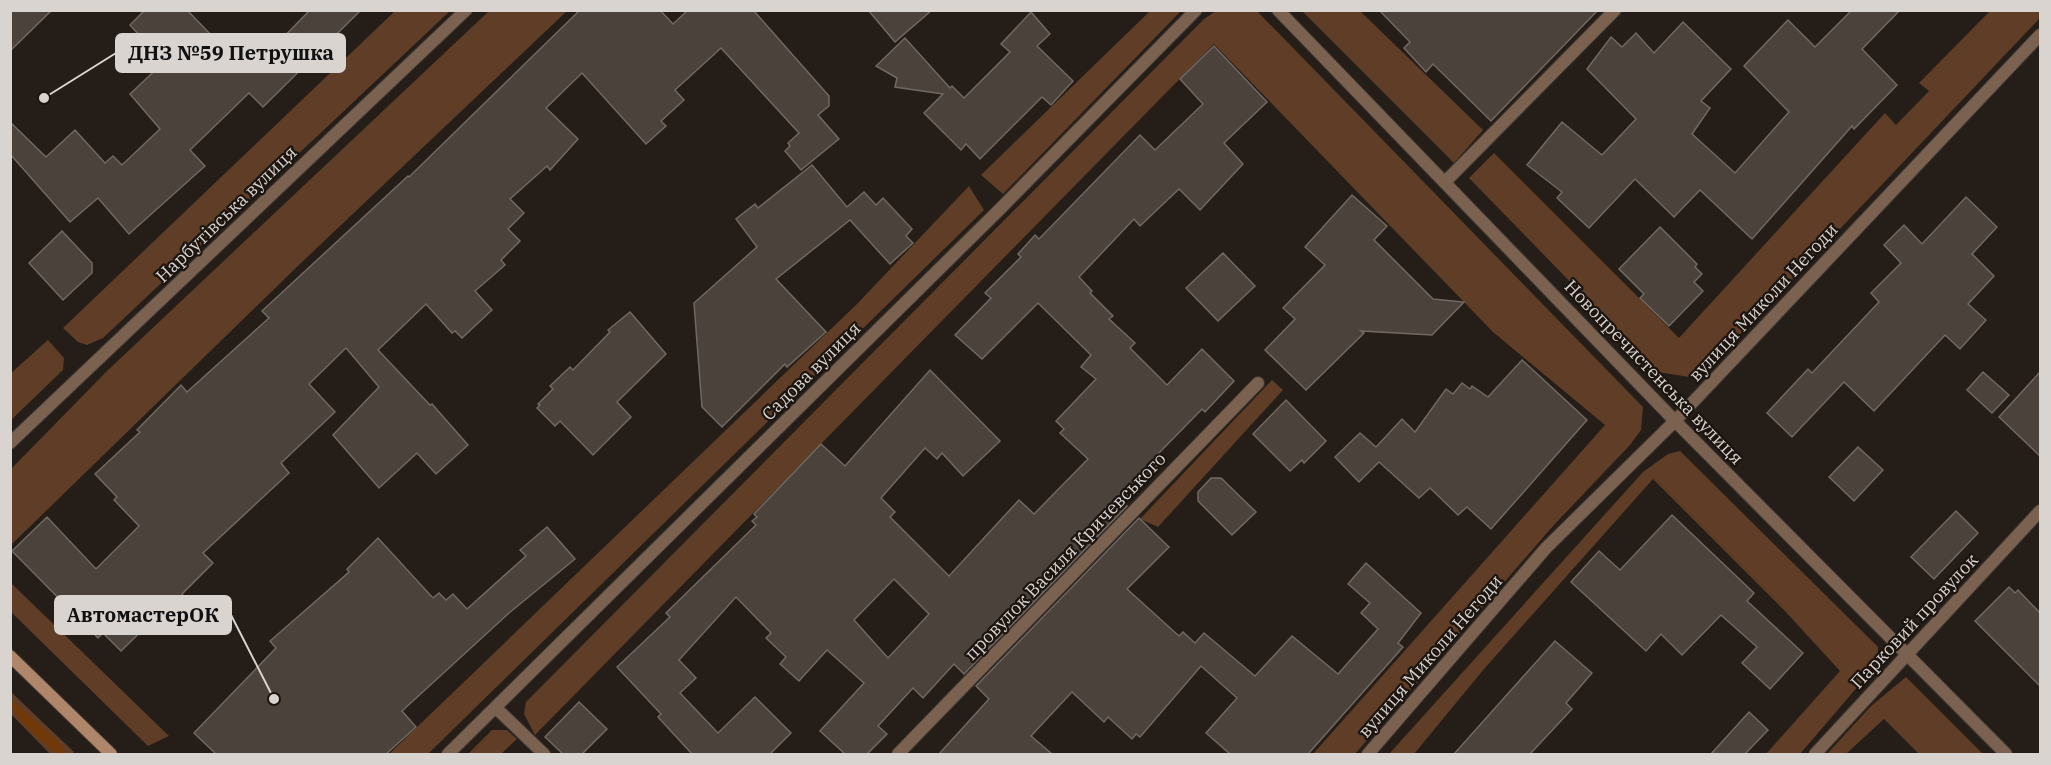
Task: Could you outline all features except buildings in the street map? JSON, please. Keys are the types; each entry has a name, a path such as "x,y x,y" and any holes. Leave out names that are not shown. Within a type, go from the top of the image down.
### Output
{"main road":[{"path":"10,656 111,754"}],"street":[{"name":"Нарбутівська вулиця","path":"10,443 466,10"},
{"name":"Садова вулиця","path":"448,754 1001,208 1196,10"},
{"name":"Новопречистенська вулиця","path":"1278,10 1675,421 2006,754"},
{"path":"1445,183 1616,10"},
{"name":"вулиця Миколи Негоди","path":"1368,754 1546,548 1675,421 2040,35"},
{"name":"провулок Василя Кричевського","path":"898,754 1258,383"},
{"name":"Парковий провулок","path":"1815,754 2040,511"},
{"path":"496,708 544,754"}],"shaded area":[{"path":"395,11 450,11 103,338 87,345 78,342 63,328"},
{"path":"489,11 567,11 301,263 11,545 11,469 107,371"},
{"path":"1150,11 1181,11 1003,194 981,175"},
{"path":"1216,11 1257,11 1643,407 1641,430 1630,445 1553,526 1355,754 1313,754 1605,425 1493,332 1214,44 535,735 524,714 526,702 1204,19"},
{"path":"1302,11 1360,11 1483,130 1454,163"},
{"path":"1990,11 2040,11 2040,18 1709,367 1689,377 1658,372 1469,178 1494,153 1679,338 1885,113 1896,125 1929,91 1919,83"},
{"path":"969,186 984,210 428,754 389,754 857,304"},
{"path":"48,340 64,358 63,370 11,420 11,373"},
{"path":"1272,380 1283,390 1158,527 1140,519"},
{"path":"1680,451 1878,647 1878,663 1800,754 1766,754 1840,671 1784,610 1653,479 1484,669 1414,754 1389,754 1643,472 1668,454"},
{"path":"10,583 169,736 148,746 11,612"},
{"path":"1906,677 1983,754 1919,754 1884,719 1846,754 1827,754 1871,706"},
{"path":"10,691 74,752 50,754 11,714"},
{"path":"14,702 60,743 66,754 56,754 21,722 11,706"},
{"path":"492,730 507,730 517,739 501,754 468,754"}],"place":[{"name":"ДНЗ №59 Петрушка","path":"44,98"},
{"name":"АвтомастерОК","path":"274,699"}]}
